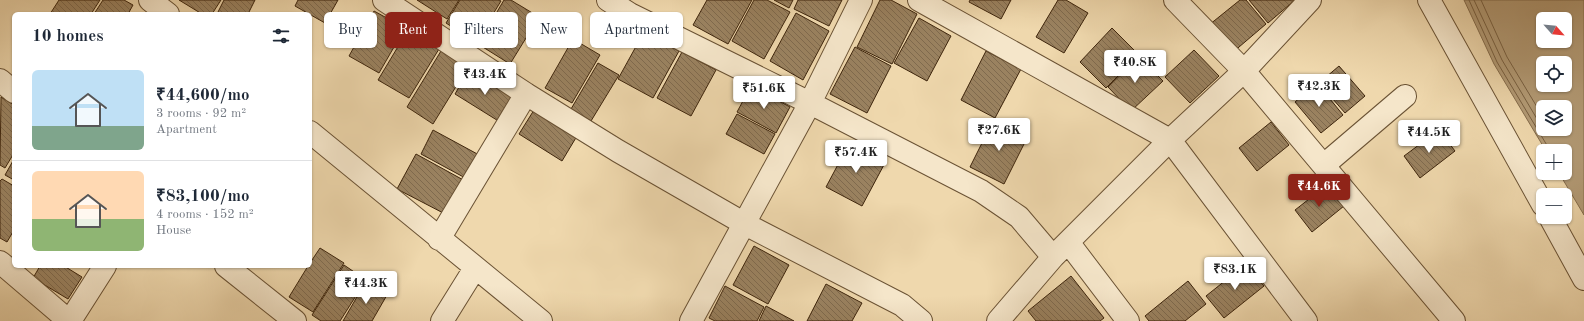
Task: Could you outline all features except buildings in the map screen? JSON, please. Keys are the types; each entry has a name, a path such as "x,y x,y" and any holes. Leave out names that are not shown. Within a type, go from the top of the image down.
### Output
{"street":[{"path":"384,0 526,94 618,151 745,224 902,304 921,321"},
{"path":"608,0 630,14 810,103 981,191 1019,217 1053,257"},
{"path":"692,321 810,103 862,0"},
{"path":"919,0 1170,140 1306,321"},
{"path":"1175,0 1244,71 1454,321"},
{"path":"998,321 1053,257 1170,140 1244,71 1310,0"},
{"path":"1429,0 1536,192"},
{"path":"0,80 12,90"},
{"path":"439,239 526,94"},
{"path":"1324,165 1405,96"},
{"path":"312,134 541,321"},
{"path":"1554,224 1584,279"},
{"path":"1068,242 1128,321"},
{"path":"0,262 70,321 105,268"},
{"path":"229,268 295,321"},
{"path":"442,321 475,268"}],"water":[{"path":"1464,0 1584,0 1584,215 1572,195 1572,188 1568,188 1563,180 1572,180 1572,144 1542,144 1537,136 1572,136 1572,100 1536,100 1536,134 1494,64"}]}
